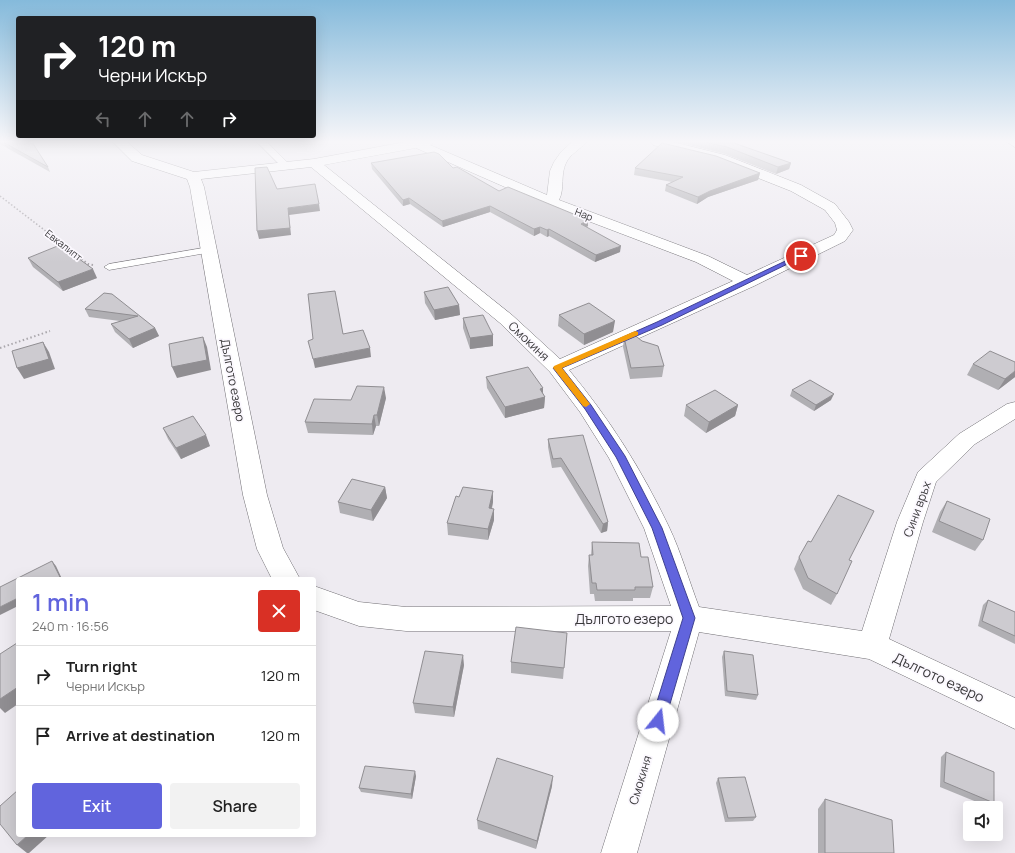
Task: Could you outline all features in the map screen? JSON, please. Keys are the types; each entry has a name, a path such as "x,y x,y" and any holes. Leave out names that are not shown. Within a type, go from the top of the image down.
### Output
{"street":[{"name":"Дългото езеро","path":"195,182 255,495 270,549 285,577"},
{"name":"Смокиня","path":"337,182 506,320 557,368 588,407 620,456 657,528 689,618 619,853"},
{"name":"Нар","path":"507,182 551,202 702,259 748,282"},
{"path":"551,202 556,194 557,182"},
{"path":"557,368 660,323 840,238 845,230 842,222 830,207 796,188 780,182"},
{"name":"Сини връх","path":"872,646 910,522 926,478 967,439 1015,409"},
{"name":"Дългото езеро","path":"316,599 359,614 406,619 689,618 872,646 957,685 1015,714"}],"lane":[{"path":"109,267 209,250"}],"path":[{"name":"Евкалипт","path":"0,196 88,264 109,267"},
{"path":"0,348 50,331"}],"building":[{"path":"255,182 274,182 277,189 315,184 319,204 288,208 290,228 257,231"},
{"path":"387,182 483,182 499,191 508,187 588,220 581,224 621,246 596,255 549,229 547,230 540,227 534,229 490,206 442,221 409,198 403,200"},
{"path":"673,182 736,182 698,197 666,185"},
{"path":"60,245 93,269 58,282 28,258"},
{"path":"448,287 459,305 434,310 424,292"},
{"path":"335,291 343,334 363,330 370,348 313,359 308,341 313,339 308,294"},
{"path":"104,293 112,294 155,328 129,339 111,324 138,316 85,309"},
{"path":"589,303 615,321 584,334 559,315"},
{"path":"483,315 493,335 470,338 463,318"},
{"path":"632,333 642,341 658,346 664,366 631,368 624,337"},
{"path":"203,337 207,360 172,367 169,344"},
{"path":"43,342 49,359 17,368 12,351"},
{"path":"990,351 1015,362 1015,371 1005,379 973,364"},
{"path":"528,367 543,388 540,389 545,397 505,407 486,377"},
{"path":"810,380 834,394 816,405 792,390"},
{"path":"357,386 384,387 377,415 374,415 372,424 305,422 314,399 351,400"},
{"path":"715,390 738,405 709,422 686,405"},
{"path":"193,416 206,435 176,448 163,428"},
{"path":"583,435 608,522 603,524 561,458 553,459 548,439"},
{"path":"352,479 385,487 371,510 338,502"},
{"path":"463,487 493,491 489,508 494,509 488,529 447,523 456,496 459,497"},
{"path":"838,495 874,511 849,560 852,561 837,594 808,578 799,557 808,541 811,542"},
{"path":"947,501 990,519 983,540 939,521"},
{"path":"592,542 639,543 641,557 648,557 653,587 635,587 635,590 597,590 596,583 592,583 589,555 593,555"},
{"path":"52,561 60,577 20,577"},
{"path":"16,579 16,599 0,607 0,587"},
{"path":"988,600 1015,612 1015,636 982,621"},
{"path":"516,627 567,633 564,668 511,662"},
{"path":"16,644 16,688 0,699 0,654"},
{"path":"425,651 463,655 453,707 413,703"},
{"path":"724,651 753,655 758,695 727,691"},
{"path":"946,752 994,772 994,801 989,801 944,782"},
{"path":"497,758 553,776 537,841 477,820"},
{"path":"365,766 415,771 411,794 359,788"},
{"path":"745,777 756,817 728,818 718,778"},
{"path":"16,792 16,837 26,837 17,845 0,824 0,806"},
{"path":"825,799 892,820 894,853 825,853"}],"slow traffic":[{"path":"586,404 557,368 635,334"}],"route":[{"path":"658,721 689,618 657,528 620,456 588,407 557,368 660,323 801,256"}]}
